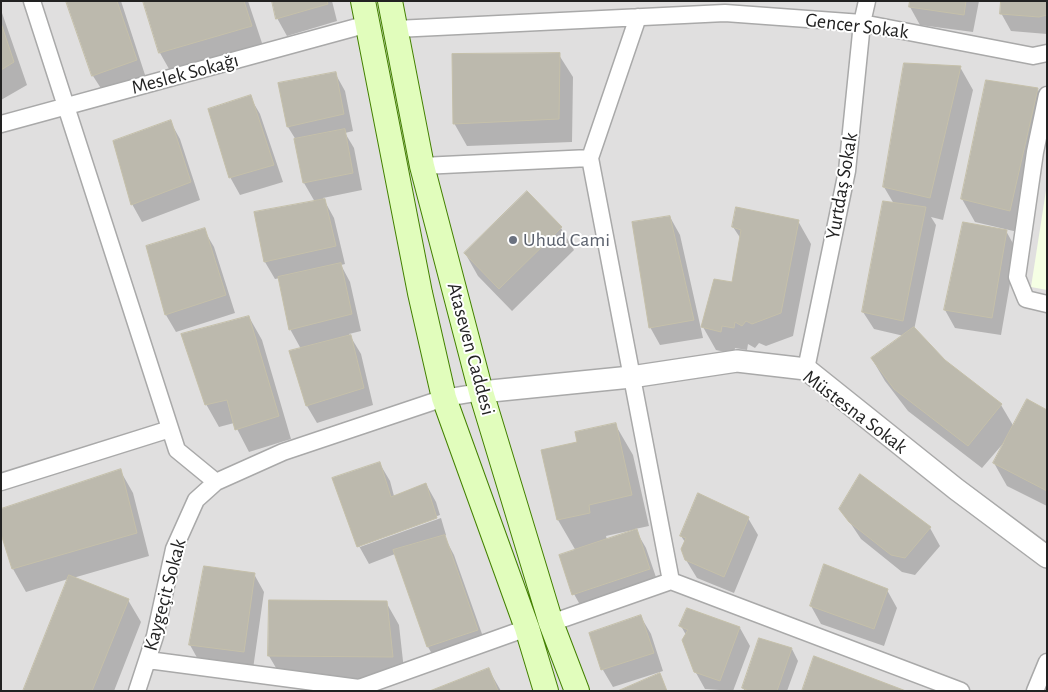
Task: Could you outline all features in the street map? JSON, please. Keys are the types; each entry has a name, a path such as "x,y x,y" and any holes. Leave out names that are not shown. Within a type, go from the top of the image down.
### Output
{"main road":[{"name":"Ataseven Caddesi","path":"390,1 422,166 481,392 551,623 577,691"},
{"name":"Ataseven Caddesi","path":"366,12 420,293 444,398 527,628 546,691"}],"street":[{"path":"32,1 177,450 216,482 282,452 444,398 481,392"},
{"name":"Yurtdaş Sokak","path":"806,369 847,171 862,24 867,1"},
{"name":"Meslek Sokağı","path":"1,124 66,107 366,12"},
{"name":"Gencer Sokak","path":"396,29 725,13 862,24 1033,56 1047,53"},
{"path":"638,17 590,158 671,581"},
{"path":"1047,95 1036,152 1017,277 1026,299 1047,304"},
{"path":"422,166 590,158"},
{"name":"Müstesna Sokak","path":"481,392 632,377 737,361 806,369 956,489 1047,557"},
{"path":"1,482 170,429"},
{"name":"Kaygeçit Sokak","path":"137,691 155,636 174,549 196,500 216,482"},
{"path":"551,623 671,581 960,691"},
{"path":"148,660 359,688 527,628"},
{"path":"1035,691 1047,662"}],"shaded area":[{"path":"1,1 1047,1 1047,691 1,691"},
{"path":"1047,184 1047,290 1031,287"}],"building":[{"path":"66,1 117,1 137,60 92,76"},
{"path":"143,1 244,1 252,26 159,53"},
{"path":"272,1 327,1 328,4 276,19"},
{"path":"910,1 966,1 964,15 909,7"},
{"path":"1001,1 1047,1 1047,15 1039,17 1000,14"},
{"path":"1,23 14,62 1,70"},
{"path":"560,53 559,119 453,124 452,54"},
{"path":"904,63 961,66 930,198 883,187"},
{"path":"336,72 344,114 287,127 278,83"},
{"path":"986,80 1038,88 1010,211 961,199"},
{"path":"251,95 274,165 229,178 208,109"},
{"path":"171,120 191,182 131,205 113,141"},
{"path":"345,129 353,173 303,183 294,139"},
{"name":"Uhud Cami","path":"527,191 562,227 499,289 464,253"},
{"path":"325,199 336,246 264,262 254,212"},
{"path":"883,201 926,207 903,321 862,312"},
{"path":"736,207 799,220 781,313 752,324 746,321 742,326 735,322 734,328 722,326 721,332 701,327 714,279 732,282 741,230 732,227"},
{"path":"670,216 694,320 649,328 632,222"},
{"path":"963,222 1007,230 992,318 944,310"},
{"path":"205,228 226,295 165,315 146,246"},
{"path":"341,263 352,314 289,330 278,277"},
{"path":"249,316 279,416 235,430 227,400 205,405 181,334"},
{"path":"914,327 945,360 1002,404 968,446 894,389 871,358"},
{"path":"351,335 364,388 306,406 289,351"},
{"path":"1027,399 1047,410 1047,491 993,463"},
{"path":"616,423 632,495 589,505 590,513 557,520 541,450 577,442 575,432"},
{"path":"380,462 391,497 426,483 437,518 357,547 332,478"},
{"path":"121,469 137,533 12,569 1,534 1,509"},
{"path":"860,474 931,527 905,558 891,555 849,522 839,509"},
{"path":"698,493 749,517 724,577 685,560 681,549 686,538 680,536"},
{"path":"637,529 650,569 572,595 559,555"},
{"path":"445,535 478,630 427,647 393,550"},
{"path":"824,564 888,589 874,629 810,606"},
{"path":"204,566 255,573 244,652 189,645"},
{"path":"69,575 129,599 92,691 23,691"},
{"path":"269,600 387,601 393,657 268,656"},
{"path":"687,608 740,627 720,681 694,672 682,640 688,630 679,626"},
{"path":"641,615 654,653 601,670 589,633"},
{"path":"759,638 792,648 777,691 749,691 742,688"},
{"path":"814,656 906,691 802,691"},
{"path":"489,668 498,691 430,691"},
{"path":"660,673 667,691 618,691"}],"place":[{"name":"Uhud Cami","path":"513,240"}]}
